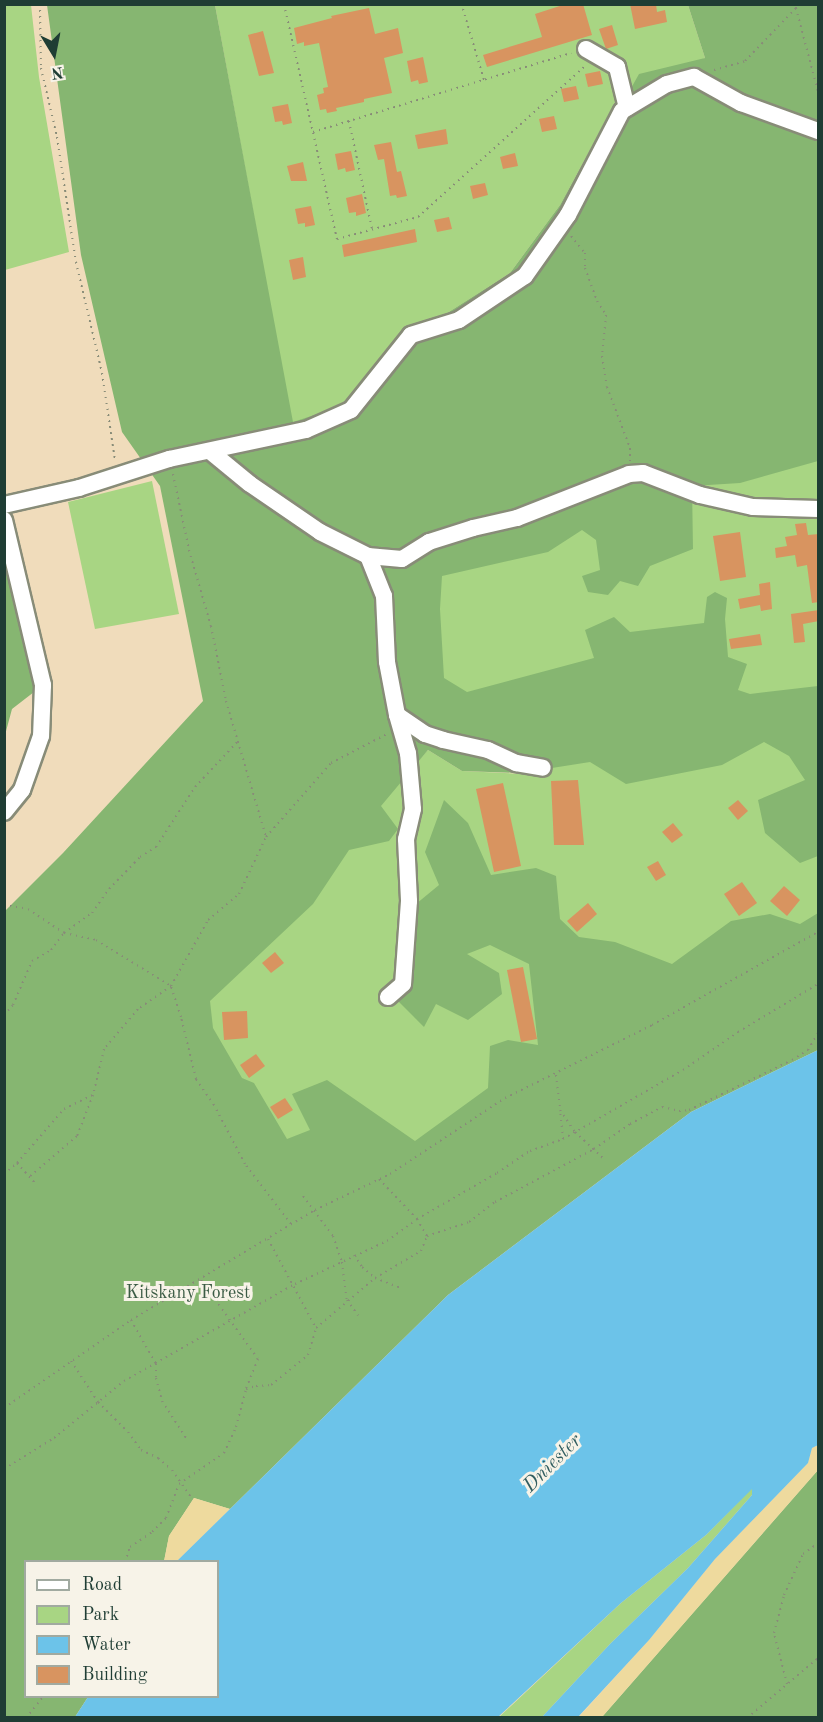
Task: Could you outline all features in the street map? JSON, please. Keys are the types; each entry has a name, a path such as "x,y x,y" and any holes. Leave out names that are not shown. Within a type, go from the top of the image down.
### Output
{"street":[{"path":"591,52 617,67 627,108"},
{"path":"4,506 79,488 170,459 306,430 351,410 411,335 459,320 525,276 560,226 622,111 667,84 694,76 741,103 819,131"},
{"path":"211,452 250,484 320,532 369,556 402,559 429,542 473,528 517,518 636,473 700,495 753,507 819,509"},
{"path":"4,520 43,685 41,736 22,790 4,812"},
{"path":"369,556 384,596 387,662 397,715 408,753 414,808 406,839 409,902 404,984 388,997"},
{"path":"397,715 425,734 488,750 516,763 543,768"}],"path":[{"path":"40,4 41,68 57,137 76,262 102,373 117,475"},
{"path":"284,4 337,239 418,217 591,52"},
{"path":"467,4 464,9 484,80"},
{"path":"694,76 745,60 796,6"},
{"path":"796,6 819,92"},
{"path":"313,132 484,80 591,52"},
{"path":"348,121 372,229"},
{"path":"560,226 581,245 585,253 585,268 597,301 606,315 602,356 607,387 630,448 636,473"},
{"path":"170,459 189,550 211,626 226,701 266,837"},
{"path":"29,1177 77,1136 93,1095 104,1049 138,1009 171,986 208,920 239,894 266,837 330,763 387,735 397,715"},
{"path":"4,1015 13,1005 32,961 51,950 64,933 92,913 109,889 140,857 156,847 195,787 238,740"},
{"path":"4,905 28,909 64,933 96,940 171,986 196,1079 214,1105 245,1164 291,1224"},
{"path":"4,1408 131,1320 315,1210 379,1179 505,1098 556,1075 652,1025 819,932"},
{"path":"4,1469 54,1438 124,1381 232,1322 295,1284 387,1241 417,1219 497,1173 530,1151 563,1139 683,1070 738,1032 819,984"},
{"path":"246,1389 271,1385 308,1355 316,1328 375,1278 421,1251 427,1236 469,1222 495,1202 594,1149 630,1124 662,1107 679,1111 689,1110 792,1060 808,1050 819,1033"},
{"path":"556,1075 563,1139"},
{"path":"4,1174 17,1163 64,1109 93,1095"},
{"path":"560,1110 575,1132 604,1159"},
{"path":"17,1163 36,1184"},
{"path":"379,1179 417,1219 427,1236"},
{"path":"303,1196 333,1236 342,1262 347,1300 358,1315"},
{"path":"268,1239 295,1284 316,1328"},
{"path":"354,1255 362,1267 375,1278 399,1287"},
{"path":"126,1560 130,1547 152,1532 165,1518 179,1484 224,1453 236,1427 246,1389 258,1359 201,1280"},
{"path":"131,1320 156,1364 156,1378 162,1401 186,1438"},
{"path":"71,1361 98,1402 128,1432 141,1450 172,1470 179,1484 190,1496"},
{"path":"787,1684 774,1634 784,1595 803,1554 819,1543"},
{"path":"747,1718 819,1658"},
{"path":"26,1718 43,1698"}],"green space":[{"path":"5,4 31,5 39,77 69,252 5,270"},
{"name":"Kitskany Forest","path":"47,5 215,5 293,422 342,406 404,333 444,315 510,273 560,205 614,106 625,99 639,74 705,58 688,5 818,5 818,461 740,483 692,486 693,549 650,566 638,586 620,581 608,595 588,592 582,576 600,570 596,540 582,530 548,552 442,576 440,609 444,678 467,692 594,658 585,630 614,617 630,632 704,623 707,597 715,592 727,598 725,619 728,657 747,664 738,690 750,694 818,686 818,856 800,863 765,833 758,800 805,780 789,756 764,742 722,765 626,784 590,762 520,773 462,771 428,750 381,806 398,829 389,841 349,850 313,904 210,1001 213,1028 242,1078 254,1083 287,1139 310,1130 292,1094 327,1080 415,1141 488,1088 490,1046 508,1040 538,1045 529,964 490,945 467,954 499,973 502,994 468,1020 436,1004 424,1027 396,999 416,904 439,885 425,852 444,800 468,823 491,875 536,868 556,876 560,919 579,937 615,942 672,964 731,921 770,914 800,924 818,913 818,1050 691,1112 448,1295 230,1509 194,1498 169,1536 164,1560 24,1560 24,1698 87,1698 75,1717 5,1718 5,911 63,853 203,701 160,486 122,432 81,255"},
{"path":"215,5 688,5 705,58 614,106 560,205 510,273 444,315 404,333 342,406 292,423"},
{"path":"818,162 818,921 419,1144 299,1197 192,1010 428,750 462,771 543,775 430,726 421,579"},
{"path":"152,481 179,614 95,629 68,502"},
{"path":"4,520 43,685 12,709 5,735"},
{"path":"818,1470 818,1717 602,1717"},
{"path":"752,1488 752,1495 688,1568 610,1644 542,1717 498,1718 621,1603 706,1535"}],"sand":[{"path":"818,1445 818,1470 602,1717 578,1718 649,1640 715,1559 808,1463 812,1448"},
{"path":"194,1498 230,1509 178,1560 164,1560 169,1536"}],"water":[{"name":"Dniester","path":"818,1050 818,1445 812,1448 808,1463 715,1559 649,1640 578,1717 542,1717 610,1644 688,1568 752,1495 752,1489 706,1535 621,1603 498,1717 75,1717 87,1698 219,1698 219,1560 178,1560 448,1295 691,1112"}],"building":[{"path":"566,4 583,4 592,35 487,67 483,55 542,37 535,14"},
{"path":"630,4 656,4 657,12 665,10 667,22 635,29"},
{"path":"369,8 375,34 398,28 403,53 384,58 392,93 336,108 337,111 327,113 326,109 320,110 317,95 324,93 323,88 328,87 319,43 304,46 304,42 297,44 294,28 332,18 331,16"},
{"path":"612,25 618,45 606,49 599,29"},
{"path":"263,31 274,73 259,76 248,35"},
{"path":"423,57 428,82 419,84 418,80 411,82 407,61"},
{"path":"600,71 603,84 588,87 585,74"},
{"path":"576,86 579,99 564,102 561,89"},
{"path":"288,104 292,123 283,125 282,121 275,122 272,107"},
{"path":"554,116 557,129 542,132 539,119"},
{"path":"446,129 448,144 418,149 415,135"},
{"path":"391,142 397,172 401,171 407,196 397,198 396,195 390,196 384,159 378,160 374,145"},
{"path":"351,151 355,170 346,172 345,168 338,170 335,154"},
{"path":"515,153 518,166 503,169 500,157"},
{"path":"303,162 307,181 291,181 287,166"},
{"path":"485,183 488,195 473,199 470,186"},
{"path":"362,194 366,213 356,216 356,212 349,213 346,198"},
{"path":"311,206 315,225 305,227 305,223 298,224 295,209"},
{"path":"449,217 452,229 437,232 434,220"},
{"path":"415,229 417,242 344,257 342,245"},
{"path":"303,257 306,277 293,280 289,260"},
{"path":"806,523 808,535 819,534 819,602 812,603 807,565 797,567 795,555 776,558 775,548 787,546 785,537 797,535 795,524"},
{"path":"740,532 746,577 720,581 713,536"},
{"path":"770,582 772,609 761,611 760,605 740,609 738,599 760,595 759,584"},
{"path":"819,610 819,621 803,624 805,642 794,643 791,614"},
{"path":"760,634 762,645 731,649 729,639"},
{"path":"578,780 584,845 554,845 551,781"},
{"path":"503,783 521,866 494,872 476,789"},
{"path":"738,800 748,811 738,820 728,808"},
{"path":"673,823 683,835 672,843 662,832"},
{"path":"658,861 666,875 656,881 647,867"},
{"path":"742,882 757,903 739,916 724,894"},
{"path":"784,886 800,900 787,916 770,901"},
{"path":"588,903 597,914 577,932 567,921"},
{"path":"275,952 284,963 271,973 262,963"},
{"path":"523,967 537,1039 521,1042 507,970"},
{"path":"247,1011 248,1038 224,1040 222,1012"},
{"path":"256,1054 265,1066 249,1078 240,1065"},
{"path":"285,1098 293,1110 278,1119 270,1107"}]}
